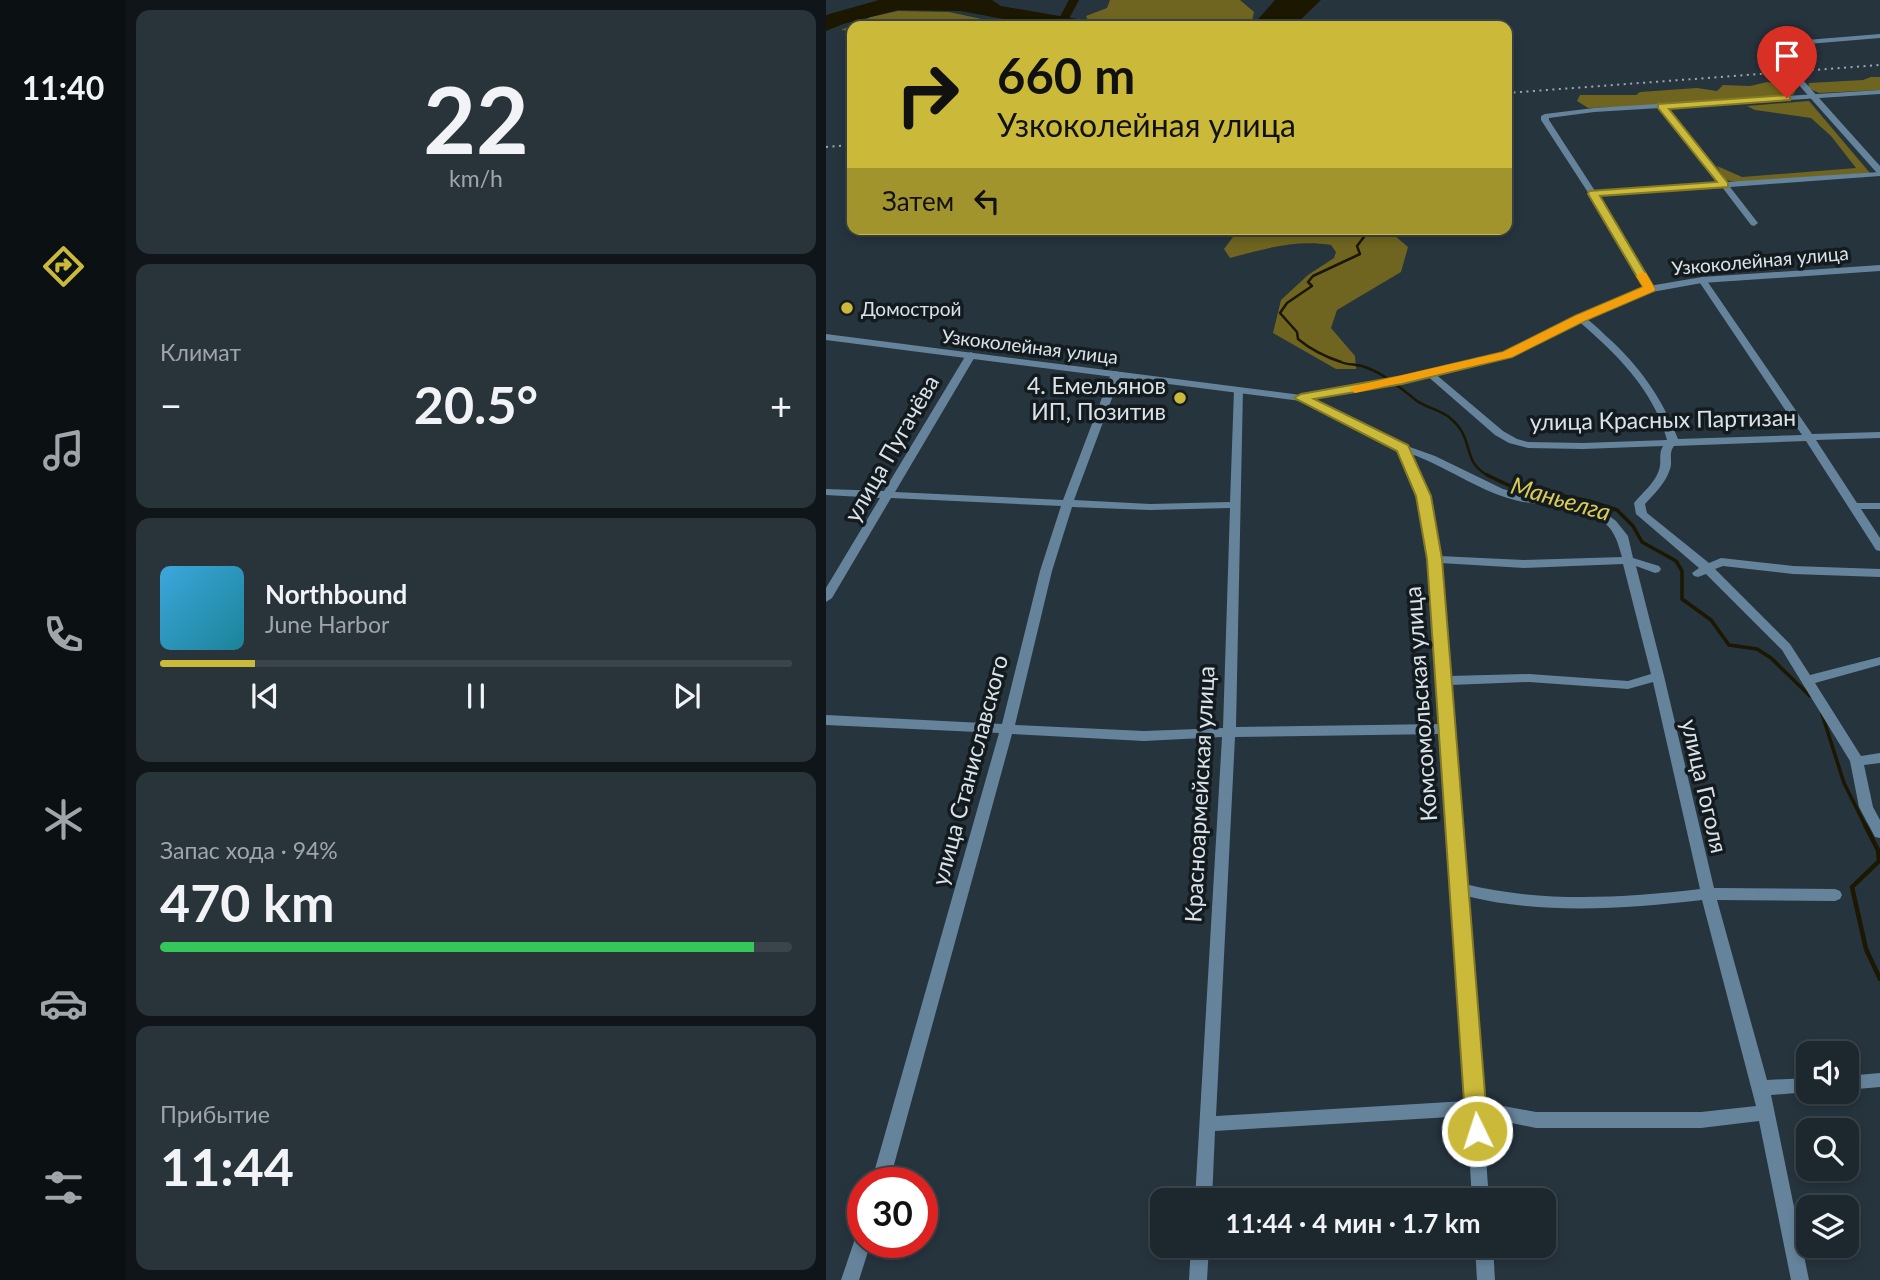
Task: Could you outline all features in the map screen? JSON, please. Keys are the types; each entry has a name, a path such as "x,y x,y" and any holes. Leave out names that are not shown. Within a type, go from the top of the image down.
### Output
{"street":[{"path":"1880,36 1772,47 1772,52 1880,172"},
{"path":"1649,289 1545,116 1880,92"},
{"path":"1662,106 1754,223"},
{"path":"1593,194 1880,172"},
{"name":"Узкоколейная улица","path":"826,337 1301,398 1402,380 1507,355 1580,318 1649,289 1702,280 1880,268"},
{"path":"1702,280 1880,547"},
{"path":"1580,318 1612,344 1643,378 1659,404 1673,443 1665,452 1665,469 1655,487 1639,503 1642,514 1786,647 1857,761 1867,807 1880,833"},
{"name":"улица Пугачёва","path":"826,598 971,355"},
{"name":"улица Станиславского","path":"884,1167 1007,729 1046,572 1068,502 1116,374"},
{"name":"улица Красных Партизан","path":"1430,374 1499,433 1513,441 1543,446 1880,435"},
{"name":"Красноармейская улица","path":"1204,1188 1229,732 1239,390"},
{"path":"1301,398 1403,448"},
{"name":"Комсомольская улица","path":"1403,448 1423,496 1434,559 1480,1188"},
{"name":"улица Гоголя","path":"1403,448 1423,454 1479,483 1516,497 1571,506 1603,515 1615,524 1622,536 1658,676 1708,894 1766,1113 1800,1280"},
{"path":"826,492 1150,507 1235,505"},
{"path":"1852,506 1880,506"},
{"path":"1434,559 1524,564 1629,560 1655,569"},
{"path":"1703,571 1721,562 1793,570 1880,573"},
{"path":"1808,680 1880,661"},
{"path":"1443,681 1529,678 1628,685 1658,676"},
{"path":"826,720 1144,736 1445,729"},
{"path":"1857,761 1880,758"},
{"path":"1459,888 1494,897 1564,903 1647,901 1708,894 1835,895"},
{"path":"1859,1082 1880,1080"},
{"path":"1760,1088 1796,1086"},
{"path":"1207,1124 1475,1108 1536,1120 1701,1120 1766,1113"},
{"path":"850,1280 857,1258"},
{"path":"1198,1280 1199,1258"},
{"path":"1485,1258 1486,1280"}],"shaded area":[{"path":"879,0 992,0 1001,6 1079,21 1014,21 961,11 898,10 847,21 826,31 826,15"},
{"path":"1110,0 1240,0 1254,12 1252,21 1088,21 1086,16 1107,8"},
{"path":"1275,0 1321,0 1299,21 1256,21"},
{"path":"898,11 949,12 991,21 862,21"},
{"path":"1880,77 1880,90 1819,93 1808,88 1809,83 1863,80"},
{"path":"1767,82 1786,85 1796,90 1793,95 1626,107 1588,108 1577,101 1580,95 1636,95 1640,92 1697,88 1717,91 1723,85 1750,86"},
{"path":"1809,101 1870,173 1738,182 1725,180 1717,166 1742,177 1856,168 1831,136 1811,118 1755,110 1747,106"},
{"path":"1234,235 1394,235 1408,247 1401,272 1337,310 1331,328 1355,356 1356,369 1336,369 1273,333 1281,300 1308,275 1334,258 1336,252 1331,245 1293,244 1230,258 1224,249"}],"waterway":[{"path":"1063,21 1074,0"},
{"name":"Маньелга","path":"1365,235 1357,246 1360,254 1313,276 1308,282 1312,286 1287,303 1280,313 1297,332 1298,339 1313,349 1343,363 1377,372 1417,401 1450,418 1463,434 1475,465 1490,477"},
{"name":"Маньелга","path":"1490,477 1508,485 1589,501 1617,510 1633,526 1642,542 1676,561 1682,571 1682,599 1711,620 1729,645 1757,649 1771,658 1810,696"},
{"name":"Маньелга","path":"1822,714 1844,783 1865,825"},
{"name":"Маньелга","path":"1865,825 1878,850 1879,861 1852,887 1866,949 1880,979"}],"railway":[{"path":"1512,93 1880,65"},
{"path":"826,147 847,145"}],"slow traffic":[{"path":"1355,389 1507,355 1580,318 1649,289 1642,276"}],"place":[{"name":"Домострой","path":"847,308"},
{"name":"4. Емельянов ИП, Позитив","path":"1180,398"}],"route":[{"path":"1477,1131 1434,559 1423,496 1403,448 1301,398 1402,380 1507,355 1580,318 1649,289 1593,194 1724,185 1662,106 1787,98"}]}
